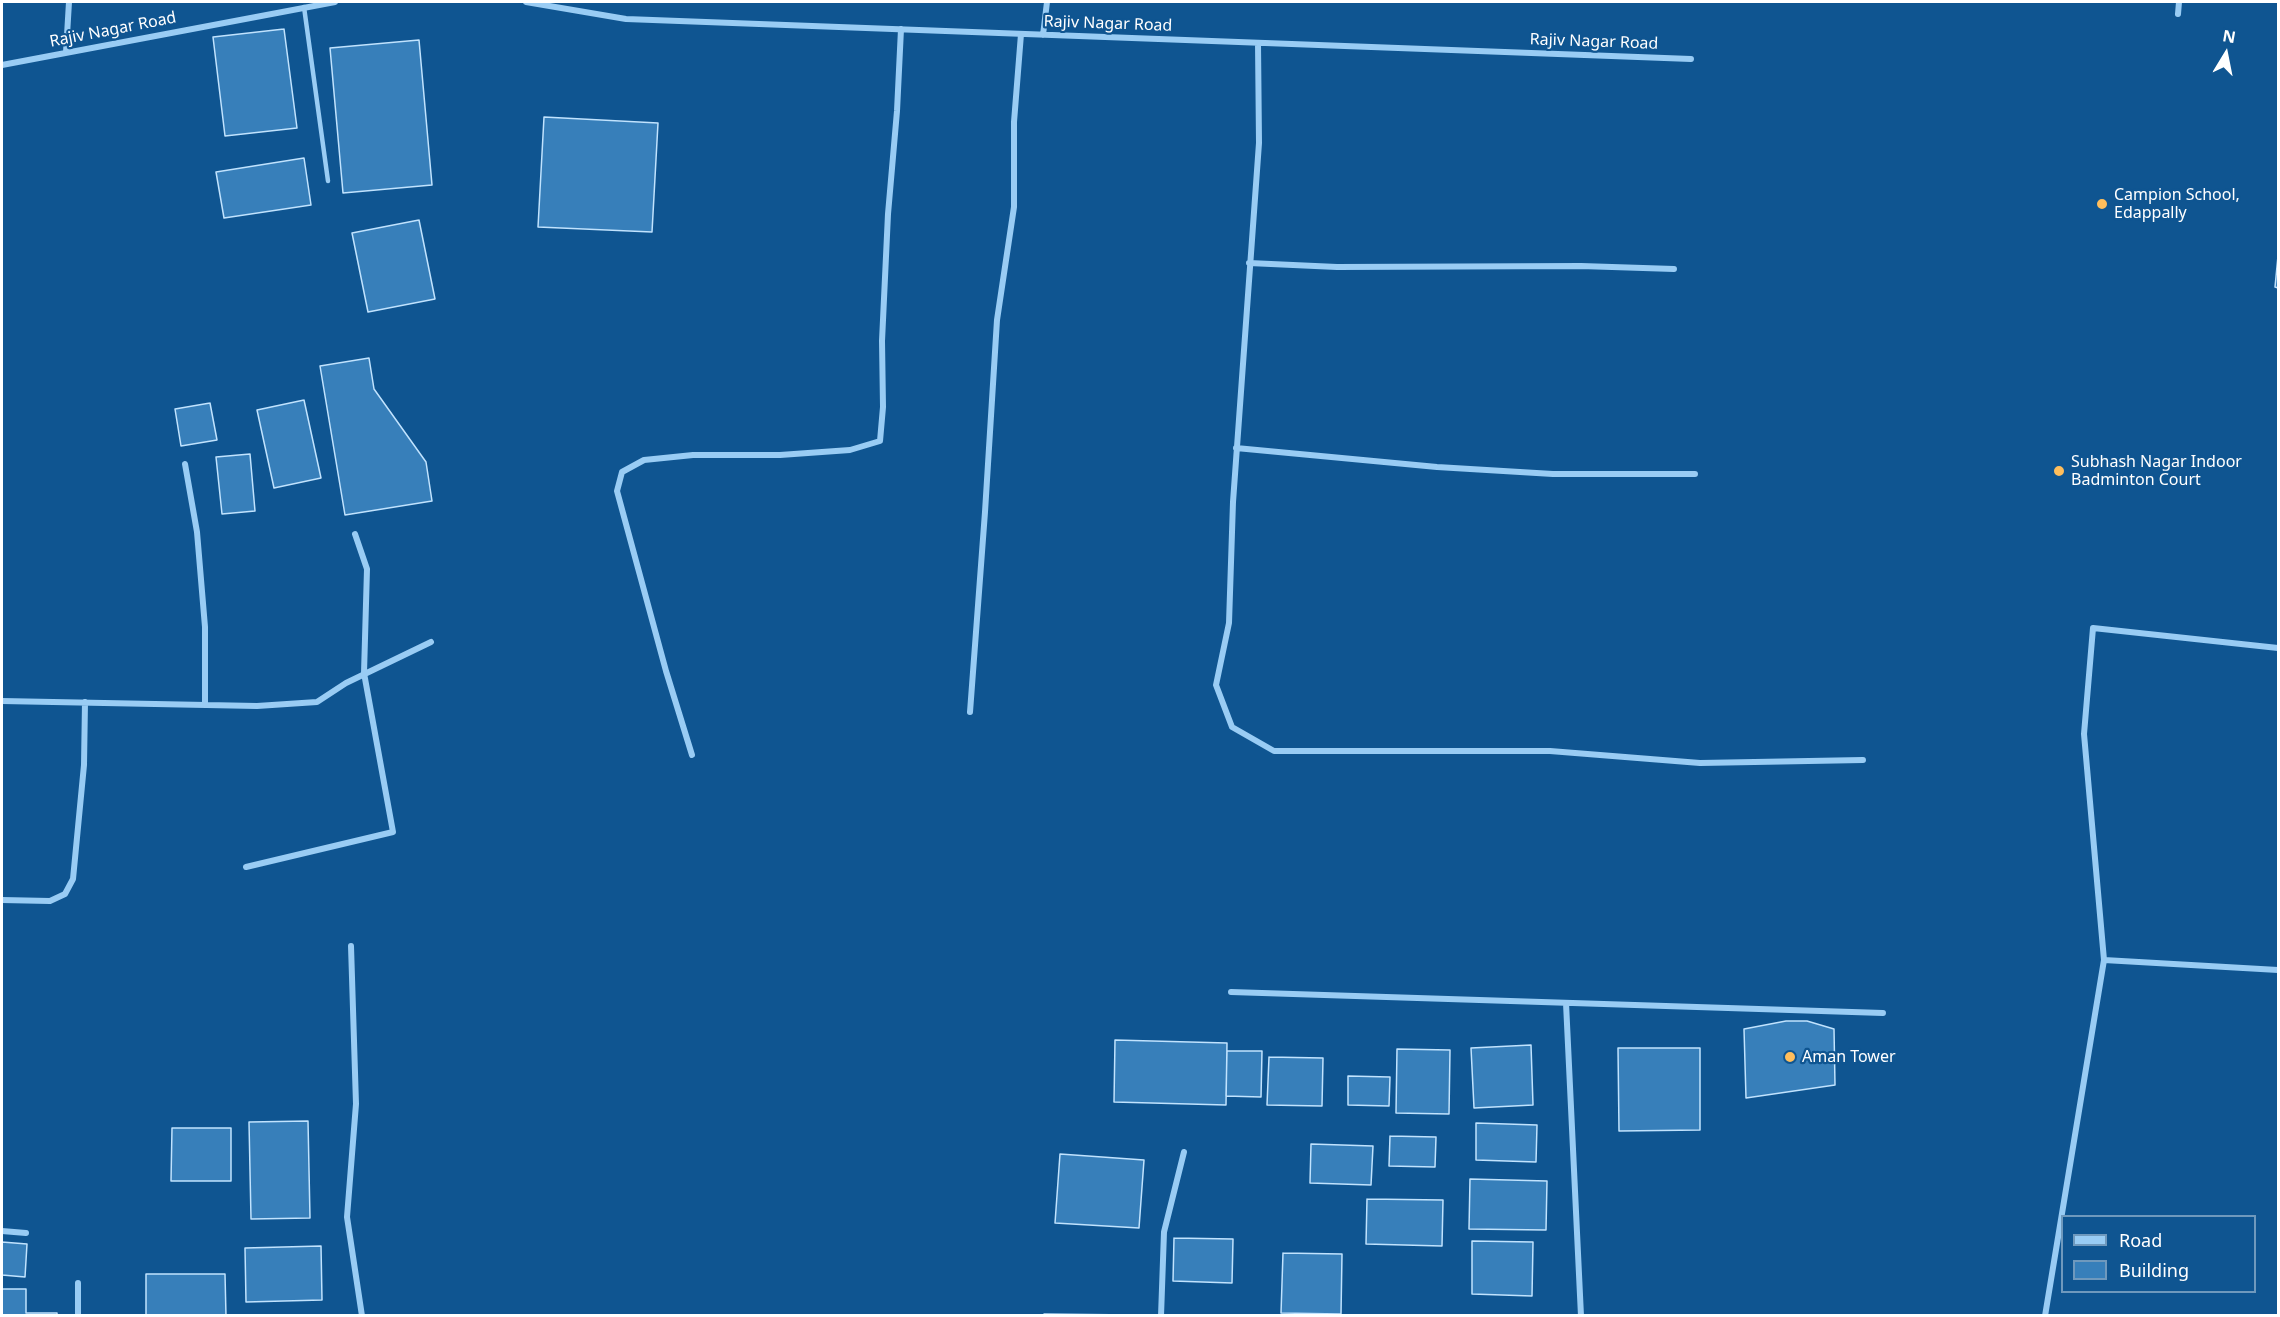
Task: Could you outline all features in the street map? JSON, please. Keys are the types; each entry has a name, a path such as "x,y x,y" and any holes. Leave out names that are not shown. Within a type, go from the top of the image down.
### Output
{"street":[{"path":"66,52 69,2"},
{"name":"Rajiv Nagar Road","path":"2,65 304,6 335,2"},
{"name":"Rajiv Nagar Road","path":"526,2 626,19 1691,59"},
{"path":"1043,35 1047,2"},
{"path":"2178,14 2179,2"},
{"path":"692,755 666,671 617,491 622,472 644,460 693,455 780,455 850,450 880,441 883,407 882,341 888,214 901,29"},
{"path":"970,712 997,320 1014,207 1014,122 1021,34"},
{"path":"1258,43 1259,143 1236,448 1229,623 1216,685 1232,727 1274,751 1550,751 1700,763 1863,760"},
{"path":"1249,263 1337,267 1581,266 1674,269"},
{"path":"1236,448 1437,467 1542,473 1695,474"},
{"path":"185,464 197,532 205,627 205,705"},
{"path":"246,867 393,831 364,673 367,569 355,534"},
{"path":"2062,1215 2104,960 2084,734 2093,628 2278,648"},
{"path":"2,701 257,706 317,702 364,673 431,642"},
{"path":"2,900 50,900 65,894 73,879 84,765 85,702"},
{"path":"351,946 356,1104 347,1218 362,1316"},
{"path":"2104,960 2278,970"},
{"path":"1231,992 1883,1013"},
{"path":"1566,1003 1581,1316"},
{"path":"1161,1316 1164,1232 1184,1152"},
{"path":"2045,1316 2061,1219"},
{"path":"2,1231 26,1233"},
{"path":"78,1283 78,1316"}],"lane":[{"path":"304,6 328,181"}],"building":[{"path":"284,29 297,128 225,136 213,37"},
{"path":"419,40 432,185 343,193 330,48"},
{"path":"544,117 658,123 652,232 538,227"},
{"path":"304,158 311,205 224,218 216,172"},
{"path":"419,220 435,299 368,312 352,233"},
{"path":"2278,256 2278,288 2275,287"},
{"path":"369,358 374,389 426,462 432,501 345,515 320,366"},
{"path":"304,400 321,478 274,488 257,410"},
{"path":"210,403 217,440 181,446 175,409"},
{"path":"250,454 255,511 222,514 216,457"},
{"name":"Aman Tower","path":"1786,1021 1807,1021 1834,1029 1835,1085 1746,1098 1744,1029"},
{"path":"1115,1040 1227,1043 1226,1105 1114,1102"},
{"path":"1531,1045 1533,1105 1474,1108 1471,1048"},
{"path":"1618,1048 1700,1048 1700,1130 1619,1131"},
{"path":"1397,1049 1450,1050 1449,1114 1396,1113"},
{"path":"1227,1051 1262,1051 1261,1097 1226,1096"},
{"path":"1269,1057 1323,1058 1322,1106 1267,1105"},
{"path":"1348,1076 1390,1077 1389,1106 1348,1105"},
{"path":"308,1121 310,1218 251,1219 249,1122"},
{"path":"1476,1123 1537,1125 1536,1162 1476,1160"},
{"path":"172,1128 231,1128 231,1181 171,1181"},
{"path":"1390,1136 1436,1137 1435,1167 1389,1166"},
{"path":"1311,1144 1373,1146 1371,1185 1310,1183"},
{"path":"1060,1154 1144,1160 1139,1228 1055,1223"},
{"path":"1470,1179 1547,1181 1546,1230 1469,1229"},
{"path":"1367,1199 1443,1200 1442,1246 1366,1244"},
{"path":"1174,1238 1233,1239 1232,1283 1173,1281"},
{"path":"1472,1241 1533,1242 1532,1296 1472,1294"},
{"path":"2,1242 27,1244 25,1277 2,1275"},
{"path":"321,1246 322,1300 246,1302 245,1248"},
{"path":"1283,1253 1342,1254 1341,1314 1281,1313"},
{"path":"146,1274 225,1274 226,1316 146,1316"},
{"path":"2,1289 26,1289 26,1313 57,1313 57,1316 2,1316"},
{"path":"1044,1314 1132,1315 1132,1316 1044,1316"}],"place":[{"name":"Campion School, Edappally","path":"2102,204"},
{"name":"Subhash Nagar Indoor Badminton Court","path":"2059,471"},
{"name":"Aman Tower","path":"1790,1057"}]}
